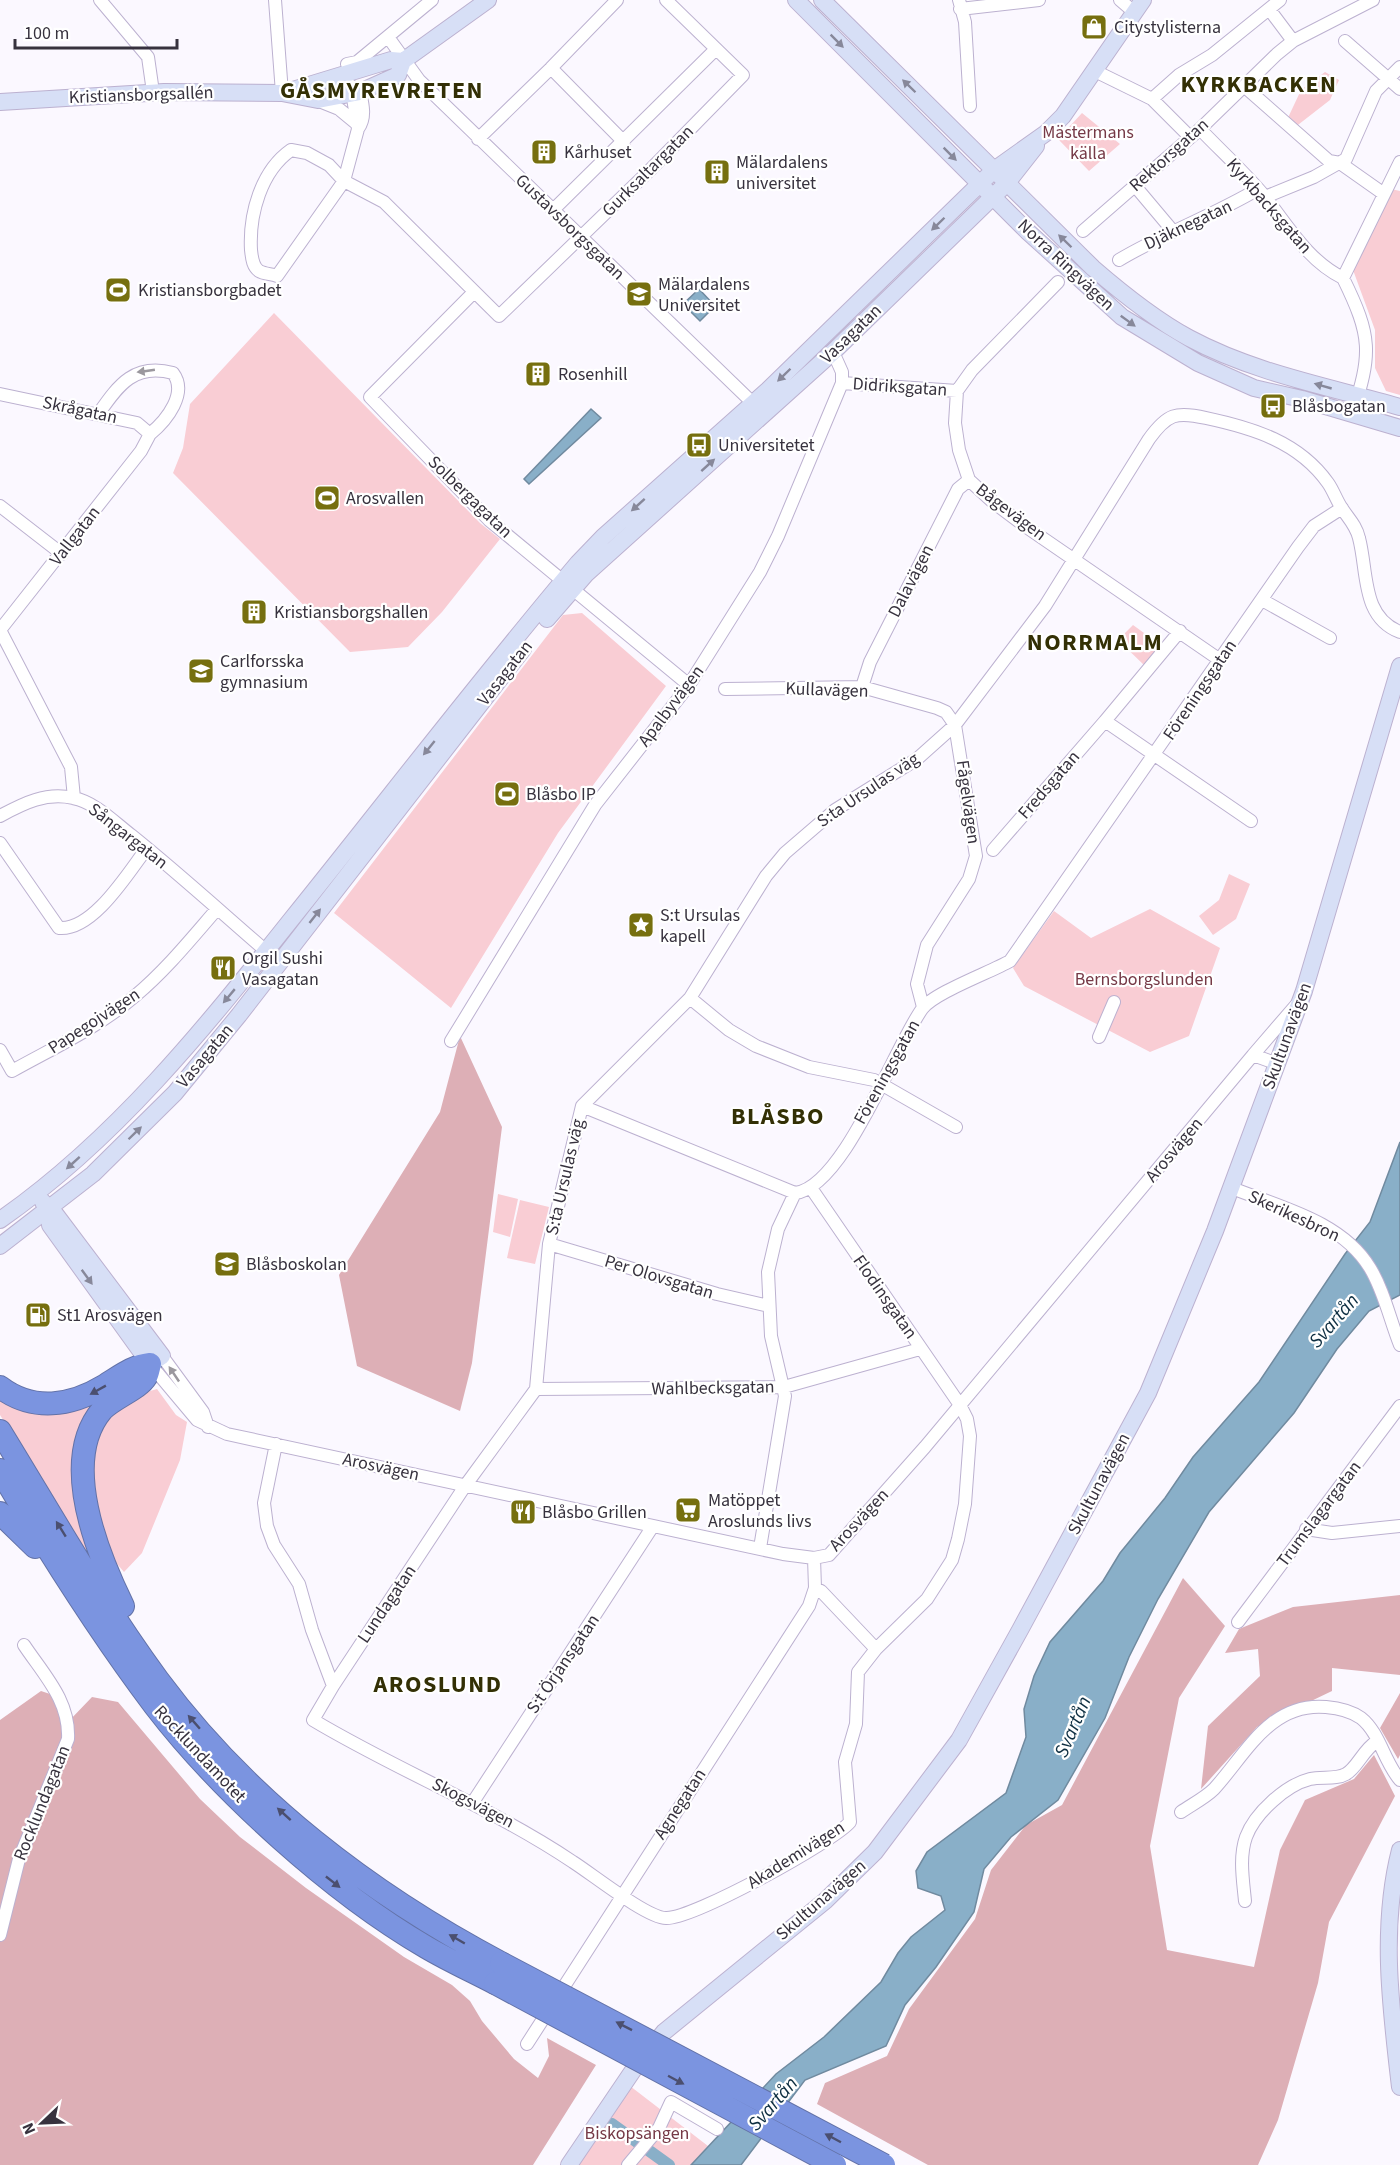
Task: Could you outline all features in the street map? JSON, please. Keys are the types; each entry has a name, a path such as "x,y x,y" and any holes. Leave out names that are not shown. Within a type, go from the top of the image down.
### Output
{"highway":[{"path":"0,1387 32,1402 48,1405 67,1403 91,1394 138,1366 156,1360"},
{"path":"85,1582 96,1539 84,1485 88,1437 101,1411 146,1378 156,1360"},
{"path":"0,1431 105,1615 230,1762 284,1815 362,1878 498,1973 835,2165"},
{"path":"0,1470 85,1582 105,1615"},
{"path":"0,1513 38,1550 85,1582"},
{"name":"Rocklundamotet","path":"105,1615 120,1657 156,1708 210,1768 288,1844 330,1880 401,1931 498,1973"},
{"path":"498,1973 885,2165"}],"street":[{"path":"100,0 148,57 153,92"},
{"path":"275,0 282,93"},
{"name":"Kristiansborgsallén","path":"351,81 357,62 432,0"},
{"name":"Kristiansborgsallén","path":"282,93 318,100 391,60 403,61 488,0"},
{"path":"478,138 618,0"},
{"path":"553,210 716,49 666,0"},
{"name":"Norra Ringvägen","path":"796,0 992,196 1104,302 1166,346 1254,388 1302,399 1400,429"},
{"name":"Norra Ringvägen","path":"822,0 1093,268 1132,302 1166,325 1216,351 1256,366 1400,407"},
{"path":"970,106 965,22 959,5 1039,0"},
{"path":"1120,0 1139,6"},
{"path":"1152,99 1179,75 1212,55 1280,0"},
{"name":"Rektorsgatan","path":"1083,231 1195,133 1293,41 1372,0"},
{"name":"Vasagatan","path":"2,1244 73,1191 175,1093 273,957 603,537 759,409 833,352 1007,183 1046,133 1073,104 1139,6"},
{"path":"1269,9 1293,41"},
{"path":"388,37 403,61"},
{"path":"1345,41 1400,89"},
{"name":"Gurksaltargatan","path":"474,292 499,316 582,237 743,75 716,49"},
{"name":"Gustavsborgsgatan","path":"403,61 478,138 759,409"},
{"path":"1340,163 1346,159 1376,91 1400,67"},
{"path":"551,68 624,141"},
{"name":"Kyrkbacksgatan","path":"1095,71 1152,99 1195,133 1261,193 1291,232 1325,268 1343,278"},
{"path":"351,81 357,126 344,181 277,276 260,271 252,258 251,238 255,203 279,158 291,150 307,153 329,165 344,181 384,202 474,292"},
{"name":"Kristiansborgsallén","path":"0,102 153,92 282,93 351,81"},
{"path":"1245,87 1329,161 1340,163 1384,194"},
{"path":"318,100 339,109 357,126"},
{"name":"Vasagatan","path":"759,409 980,183 994,170 1046,133"},
{"path":"1352,415 1368,359 1367,340 1343,278 1400,162"},
{"name":"Djäknegatan","path":"1119,260 1172,230 1340,163"},
{"path":"1135,186 1172,230"},
{"path":"957,391 972,370 1058,282"},
{"name":"Solbergagatan","path":"474,292 370,397 489,520 689,685"},
{"path":"833,352 842,372 842,383"},
{"name":"Vallgatan","path":"0,630 62,554 149,437 162,425 179,394 180,386 173,373 162,370 137,372 110,398 99,413"},
{"name":"Didriksgatan","path":"842,383 957,391"},
{"name":"Apalbyvägen","path":"452,1041 596,805 689,685 765,563 842,383"},
{"name":"Bågevägen","path":"957,391 955,423 958,450 969,480 993,502 1220,660"},
{"name":"Skrågatan","path":"0,394 99,413 137,423 149,437"},
{"name":"S:ta Ursulas väg","path":"536,1389 549,1244 582,1106 690,998 766,876 785,853 835,810 917,759 955,725 1045,606 1149,439 1169,417 1182,413 1259,431 1278,440 1317,471 1329,483 1342,508 1354,523 1359,537 1373,608 1389,628 1400,632"},
{"name":"Dalavägen","path":"862,687 870,662 958,489 969,480"},
{"path":"0,506 62,554"},
{"name":"Föreningsgatan","path":"795,1193 811,1188 830,1170 883,1084 923,1007 938,997 1010,961 1314,526 1342,508"},
{"path":"1262,600 1330,638"},
{"name":"Sångargatan","path":"0,630 72,767 74,798 105,815 147,848 273,957"},
{"name":"Fredsgatan","path":"993,850 1180,631"},
{"name":"Skultunavägen","path":"569,2165 634,2070 664,2032 846,1882 875,1852 959,1740 1148,1393 1232,1188 1301,999 1380,741 1400,666"},
{"name":"Kullavägen","path":"725,689 862,687 937,708 946,712 955,725"},
{"path":"1105,721 1251,821"},
{"name":"Fågelvägen","path":"923,1007 917,984 927,945 969,879 976,856 955,725"},
{"path":"0,816 22,804 46,796 74,798"},
{"path":"0,843 59,928 71,929 79,925 110,898 147,848"},
{"name":"Papegojvägen","path":"0,1050 12,1071 74,1036 133,998 180,952 217,909"},
{"name":"Vasagatan","path":"0,1220 37,1194 93,1144 273,957"},
{"path":"690,998 729,1030 756,1046 809,1067 883,1084 956,1127"},
{"name":"Arosvägen","path":"37,1194 48,1209 50,1225 71,1243 197,1420 208,1427 226,1434 465,1486 814,1558 829,1555 960,1405 1301,999"},
{"path":"1099,1037 1113,1002"},
{"path":"1253,1055 1278,1064"},
{"path":"582,1106 795,1193 778,1229 768,1272 769,1306 776,1363 785,1396 760,1548"},
{"name":"Flodinsgatan","path":"811,1188 960,1405"},
{"name":"Skerikesbron","path":"1232,1188 1327,1228 1345,1238 1369,1266 1400,1345"},
{"path":"71,1243 66,1216 73,1191"},
{"path":"2,1244 44,1233 71,1243"},
{"name":"Per Olovsgatan","path":"549,1244 717,1294 769,1306"},
{"name":"Wahlbecksgatan","path":"536,1389 784,1387 921,1348"},
{"path":"465,1486 536,1389"},
{"name":"Akademivägen","path":"622,1894 651,1914 666,1918 680,1916 728,1896 845,1828 850,1822 845,1762 855,1724 858,1672 876,1649 927,1599 952,1560 965,1504 970,1436 967,1419 960,1405"},
{"name":"Trumslagargatan","path":"1238,1622 1400,1406"},
{"path":"276,1444 264,1503 267,1526 274,1545 300,1584 312,1630 333,1686"},
{"name":"Lundagatan","path":"317,1723 313,1720 333,1686 465,1486"},
{"name":"S:t Örjansgatan","path":"473,1802 653,1526"},
{"path":"1306,1529 1332,1533 1400,1526"},
{"name":"Agnegatan","path":"526,2044 809,1606 815,1588 814,1558"},
{"path":"815,1588 821,1590 876,1649"},
{"name":"Rocklundagatan","path":"0,1935 19,1859 68,1738 68,1718 63,1703 24,1645"},
{"path":"1180,1812 1213,1790 1239,1755 1264,1729 1284,1715 1302,1708 1317,1706 1346,1711 1361,1719 1400,1780"},
{"name":"Skogsvägen","path":"317,1723 527,1831 622,1894"},
{"path":"1245,1901 1243,1852 1247,1836 1256,1822 1272,1803 1298,1784 1311,1778 1344,1776 1353,1770 1365,1749 1377,1741"},
{"path":"1400,1850 1392,1899 1389,1938 1392,2011 1400,2087"},
{"path":"632,2160 659,2128 671,2102 717,2129"}],"green space":[{"path":"1325,72 1339,80 1330,100 1294,128 1286,122 1301,90"},
{"name":"Mästermans källa","path":"1082,113 1120,144 1089,171 1058,139"},
{"path":"1391,189 1400,191 1400,395 1386,391 1375,368 1375,330 1353,270"},
{"name":"Arosvallen","path":"274,313 480,523 500,539 442,612 408,647 350,652 173,473 183,448 190,404"},
{"name":"Blåsbo IP","path":"582,613 666,686 558,833 451,1008 334,913 563,615"},
{"path":"1133,625 1162,646 1145,666 1118,640"},
{"path":"1229,874 1250,884 1236,919 1213,935 1199,916 1219,900"},
{"name":"Bernsborgslunden","path":"1150,909 1220,948 1189,1036 1150,1052 1024,986 1013,968 1054,911 1091,938"},
{"path":"498,1194 518,1199 510,1237 493,1232"},
{"path":"520,1200 549,1207 535,1264 507,1258"},
{"path":"157,1389 176,1415 187,1422 180,1460 142,1553 124,1572 106,1551 92,1500 94,1441 110,1412 133,1396"},
{"path":"113,1393 94,1409 90,1549 85,1549 0,1415 0,1398 32,1411 57,1413 82,1406"},
{"name":"Biskopsängen","path":"630,2086 708,2146 691,2165 576,2165"}],"shaded area":[{"path":"460,1036 502,1127 472,1363 460,1411 357,1366 339,1275 440,1112"},
{"path":"1183,1578 1225,1626 1179,1698 1150,1846 1167,1950 1254,1967 1280,1850 1305,1800 1354,1779 1374,1755 1395,1796 1329,1922 1318,1983 1278,2120 1258,2165 928,2165 817,2104 825,2083 887,2056 909,2009 975,1919 991,1870 1026,1825 1062,1805"},
{"path":"1400,1595 1400,1675 1332,1668 1332,1691 1257,1727 1201,1789 1208,1726 1260,1676 1258,1649 1225,1653 1239,1629 1293,1607"},
{"path":"41,1691 59,1697 68,1722 92,1697 118,1702 200,1799 240,1837 306,1888 404,1957 452,1985 470,2001 482,2021 514,2059 538,2078 549,2056 547,2038 596,2065 533,2165 0,2165 0,1720"},
{"path":"1400,1693 1400,1755 1398,1759 1380,1728"}],"water":[{"path":"699,289 715,306 700,321 683,304"},
{"path":"591,409 601,418 529,484 524,479"},
{"name":"Svartån","path":"1400,1142 1400,1295 1369,1311 1337,1349 1294,1413 1209,1512 1158,1599 1129,1657 1105,1718 1058,1800 1011,1837 984,1869 974,1912 936,1967 905,2005 886,2046 805,2080 741,2165 691,2165 776,2074 824,2037 881,1982 898,1953 911,1937 945,1910 941,1896 918,1888 916,1871 927,1852 1006,1793 1026,1737 1024,1709 1034,1676 1050,1642 1103,1581 1120,1553 1165,1498 1193,1457 1259,1382 1345,1254 1370,1222"}],"waterway":[{"path":"612,2124 669,2165"}],"place":[{"name":"Citystylisterna","path":"1094,27"},
{"name":"Kårhuset","path":"544,152"},
{"name":"Mälardalens universitet","path":"717,172"},
{"name":"Kristiansborgbadet","path":"118,290"},
{"name":"Mälardalens Universitet","path":"639,294"},
{"name":"Rosenhill","path":"538,374"},
{"name":"Blåsbogatan","path":"1273,406"},
{"name":"Universitetet","path":"699,445"},
{"name":"Arosvallen","path":"327,498"},
{"name":"Kristiansborgshallen","path":"254,612"},
{"name":"Carlforsska gymnasium","path":"201,671"},
{"name":"Blåsbo IP","path":"507,794"},
{"name":"S:t Ursulas kapell","path":"641,925"},
{"name":"Orgil Sushi Vasagatan","path":"223,968"},
{"name":"Blåsboskolan","path":"227,1264"},
{"name":"St1 Arosvägen","path":"38,1315"},
{"name":"Matöppet Aroslunds livs","path":"688,1510"},
{"name":"Blåsbo Grillen","path":"523,1512"}],"district":[{"name":"KYRKBACKEN","path":"1259,84"},
{"name":"GÅSMYREVRETEN","path":"382,90"},
{"name":"NORRMALM","path":"1095,642"},
{"name":"BLÅSBO","path":"778,1116"},
{"name":"AROSLUND","path":"438,1684"}]}
